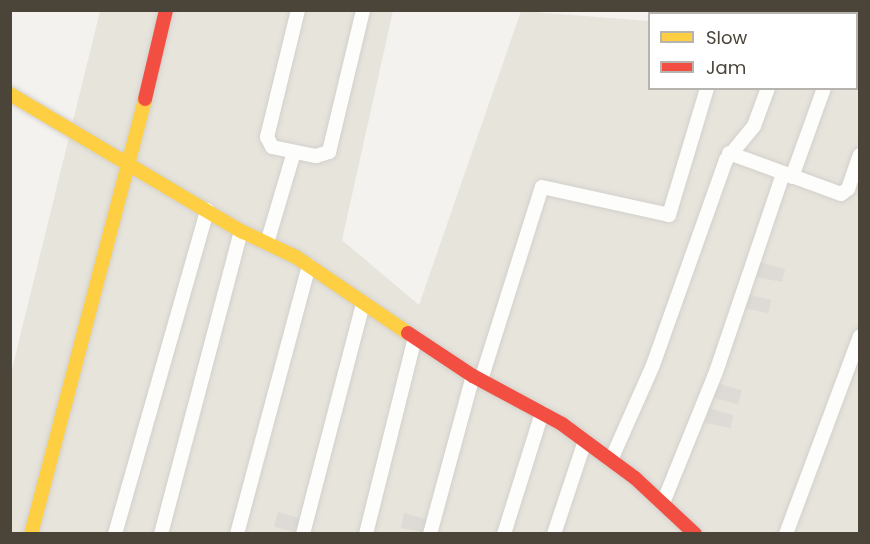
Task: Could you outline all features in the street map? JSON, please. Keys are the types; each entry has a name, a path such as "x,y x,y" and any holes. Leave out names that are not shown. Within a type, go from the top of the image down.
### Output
{"main road":[{"path":"31,534 130,164 166,10"},
{"path":"10,94 241,231 309,266 477,378 542,413 611,460 695,534"}],"street":[{"path":"298,10 267,137 272,147 316,156 329,152 363,10"},
{"path":"430,534 477,378 542,187 669,215 706,90"},
{"path":"611,460 653,365 729,153 754,126 767,90"},
{"path":"663,504 823,90"},
{"path":"267,243 294,152"},
{"path":"729,153 788,176 844,194 860,155"},
{"path":"115,534 207,210"},
{"path":"161,534 241,231"},
{"path":"237,534 309,266"},
{"path":"303,534 363,303"},
{"path":"786,534 860,336"},
{"path":"366,534 415,338"},
{"path":"504,534 542,413"},
{"path":"554,534 585,441"}],"shaded area":[{"path":"746,10 859,11 859,533 11,534 11,373 100,11 393,11 342,240 419,305 521,11 648,21 648,90 858,90 858,12 745,12"}],"building":[{"path":"759,262 785,269 782,282 756,277"},
{"path":"746,294 771,300 768,313 743,308"},
{"path":"717,383 742,390 738,405 713,397"},
{"path":"708,408 733,415 731,428 705,423"},
{"path":"278,512 303,519 299,534 274,526"},
{"path":"404,513 429,520 427,533 401,528"}],"traffic: slow":[{"path":"10,94 241,231 296,257 408,333"},
{"path":"31,534 145,99"}],"traffic: jam":[{"path":"145,99 166,10"},
{"path":"408,333 473,376 562,424 635,478 695,534"}]}
